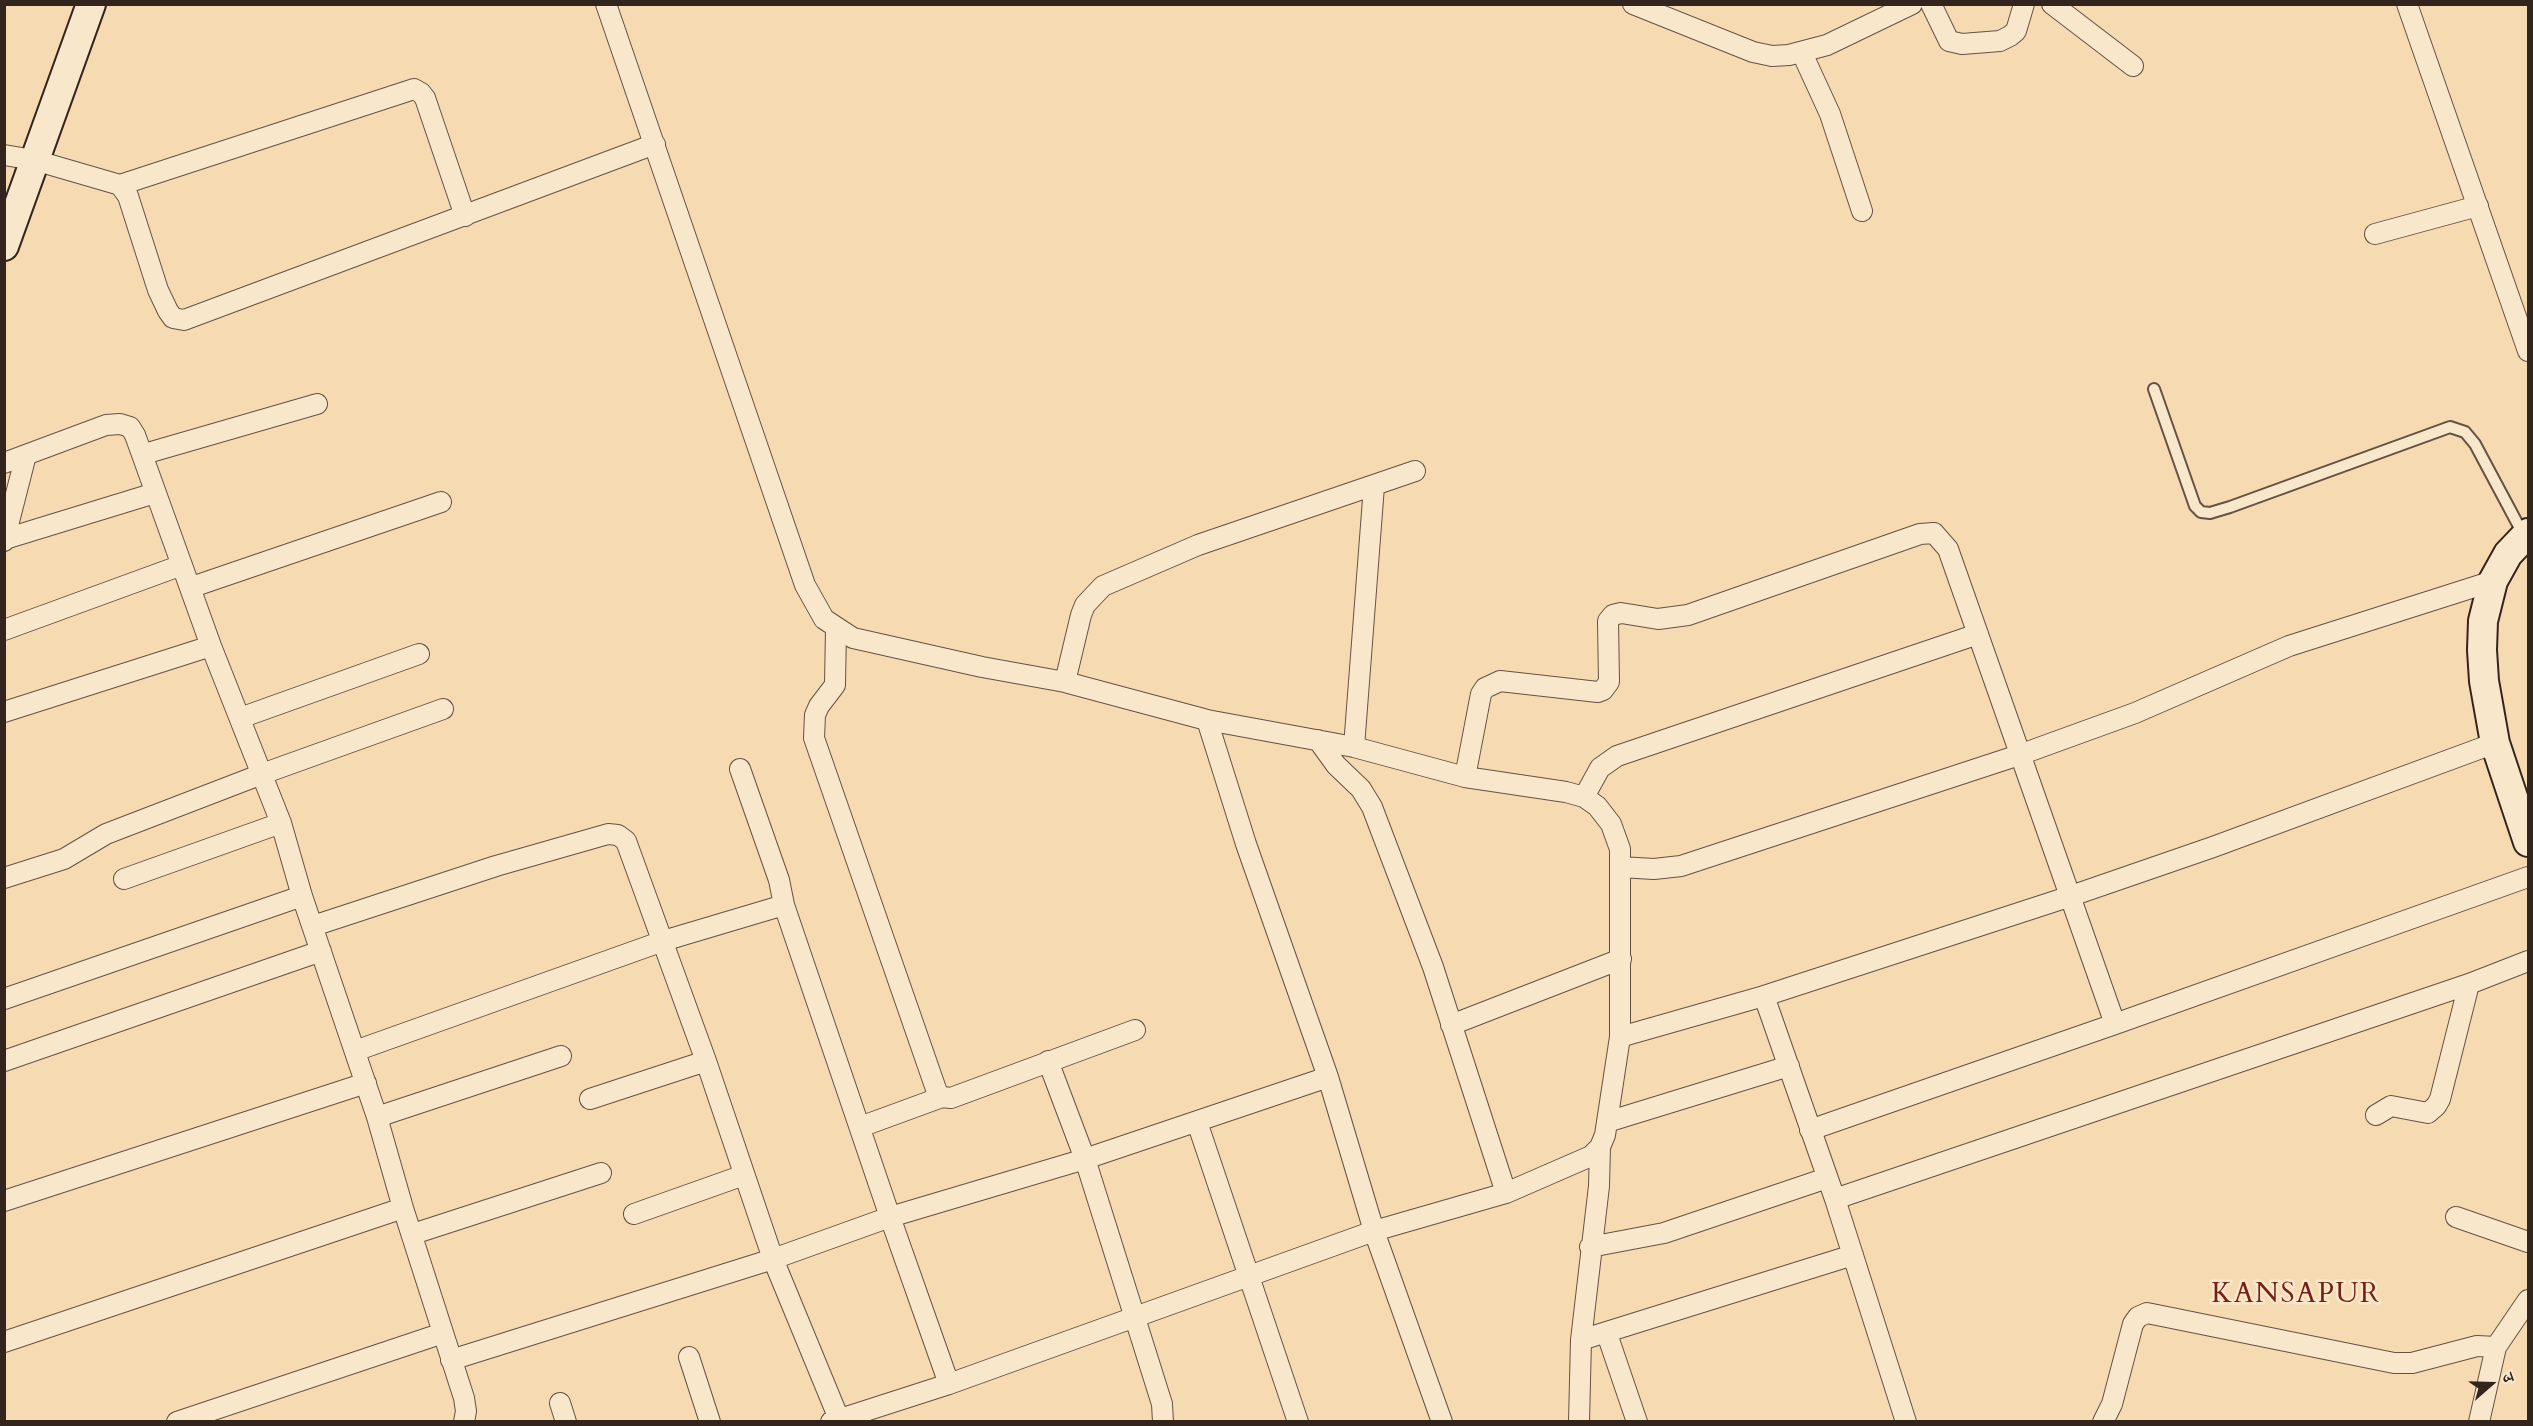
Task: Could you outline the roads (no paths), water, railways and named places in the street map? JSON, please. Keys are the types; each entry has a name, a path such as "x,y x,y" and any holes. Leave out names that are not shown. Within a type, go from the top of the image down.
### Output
{"street":[{"path":"4,246 33,160 91,4"},
{"path":"606,4 656,144 805,585 824,619 853,638 982,667 1065,682 1207,720 1354,747 1465,777 1566,792 1584,797 1597,806 1611,824 1620,849 1620,1037 1605,1135 1600,1147 1599,1186 1590,1247 1581,1340 1578,1422"},
{"path":"1633,4 1753,52 1772,56 1802,52 1827,45 1912,4"},
{"path":"1931,4 1949,41 1962,44 2000,40 2010,36 2016,31 2024,4"},
{"path":"2052,4 2133,66"},
{"path":"2407,4 2529,351"},
{"path":"1802,52 1830,114 1862,212"},
{"path":"4,155 33,160 120,185 414,89 425,98 465,216"},
{"path":"120,185 128,196 158,290 168,311 178,319 184,320 656,144"},
{"path":"2376,234 2478,206"},
{"path":"144,454 317,404"},
{"path":"4,463 106,425 120,424 130,428 144,454 155,493 281,823 302,896 356,1051 464,1398 466,1411 464,1422"},
{"path":"5,540 26,455"},
{"path":"1065,682 1081,615 1093,595 1102,586 1198,545 1415,471"},
{"path":"1354,747 1374,486"},
{"path":"5,540 155,493"},
{"path":"192,587 441,502"},
{"path":"1465,777 1481,694 1485,688 1500,681 1598,692 1603,690 1609,682 1609,618 1618,614 1658,619 1688,615 1928,532 1939,537 1948,549 2022,754 2115,1024"},
{"path":"2526,830 2495,743 2484,681 2482,650 2483,621 2493,581 2508,554 2527,534"},
{"path":"4,630 182,565"},
{"path":"1620,867 1654,869 1681,866 2022,754 2135,713 2289,646 2493,581"},
{"path":"836,628 835,685 819,706 814,738 933,1085 942,1097"},
{"path":"1584,797 1600,768 1617,756 1978,634"},
{"path":"4,712 212,646"},
{"path":"240,718 418,654"},
{"path":"4,878 64,859 106,834 262,774 443,709"},
{"path":"1207,720 1246,844 1328,1077 1374,1231 1442,1422"},
{"path":"1318,740 1336,765 1362,789 1372,807 1433,967 1506,1193"},
{"path":"1620,1037 1764,996 2071,896 2213,847 2495,743"},
{"path":"740,769 890,1217 950,1383"},
{"path":"124,879 281,823"},
{"path":"313,926 496,866 608,834 618,835 626,841 632,852 706,1061 773,1258 844,1419 1374,1231 1506,1193 1591,1156 1600,1147"},
{"path":"1810,1130 2529,877"},
{"path":"4,999 302,896"},
{"path":"356,1051 663,941 784,905"},
{"path":"4,1061 321,951"},
{"path":"1451,1024 1621,959"},
{"path":"1835,1198 2469,984 2529,961"},
{"path":"2376,1115 2391,1106 2428,1113 2436,1106 2469,984"},
{"path":"1764,996 1835,1198 1906,1422"},
{"path":"860,1127 942,1097 951,1098 1048,1060 1135,1030"},
{"path":"377,1117 561,1056"},
{"path":"1048,1060 1086,1159 1133,1317 1162,1404 1163,1422"},
{"path":"590,1099 706,1061"},
{"path":"1607,1122 1789,1066"},
{"path":"451,1360 773,1258 890,1217 1086,1159 1328,1077"},
{"path":"4,1201 366,1083"},
{"path":"1197,1122 1298,1422"},
{"path":"413,1234 601,1173"},
{"path":"634,1214 744,1175"},
{"path":"1590,1247 1664,1233 1827,1178"},
{"path":"4,1342 403,1208"},
{"path":"2456,1217 2529,1242"},
{"path":"1581,1340 1607,1334 1853,1255"},
{"path":"2479,1422 2496,1347 2529,1300"},
{"path":"2103,1422 2112,1404 2133,1324 2141,1314 2147,1313 2394,1363 2412,1363 2477,1346 2496,1347"},
{"path":"177,1422 443,1333"},
{"path":"1607,1334 1637,1422"},
{"path":"689,1357 710,1422"}],"lane":[{"path":"2154,389 2195,506 2200,512 2210,513 2230,507 2450,427 2465,432 2475,444 2527,534"}],"district":[{"name":"KANSAPUR","path":"2296,1296"}]}
